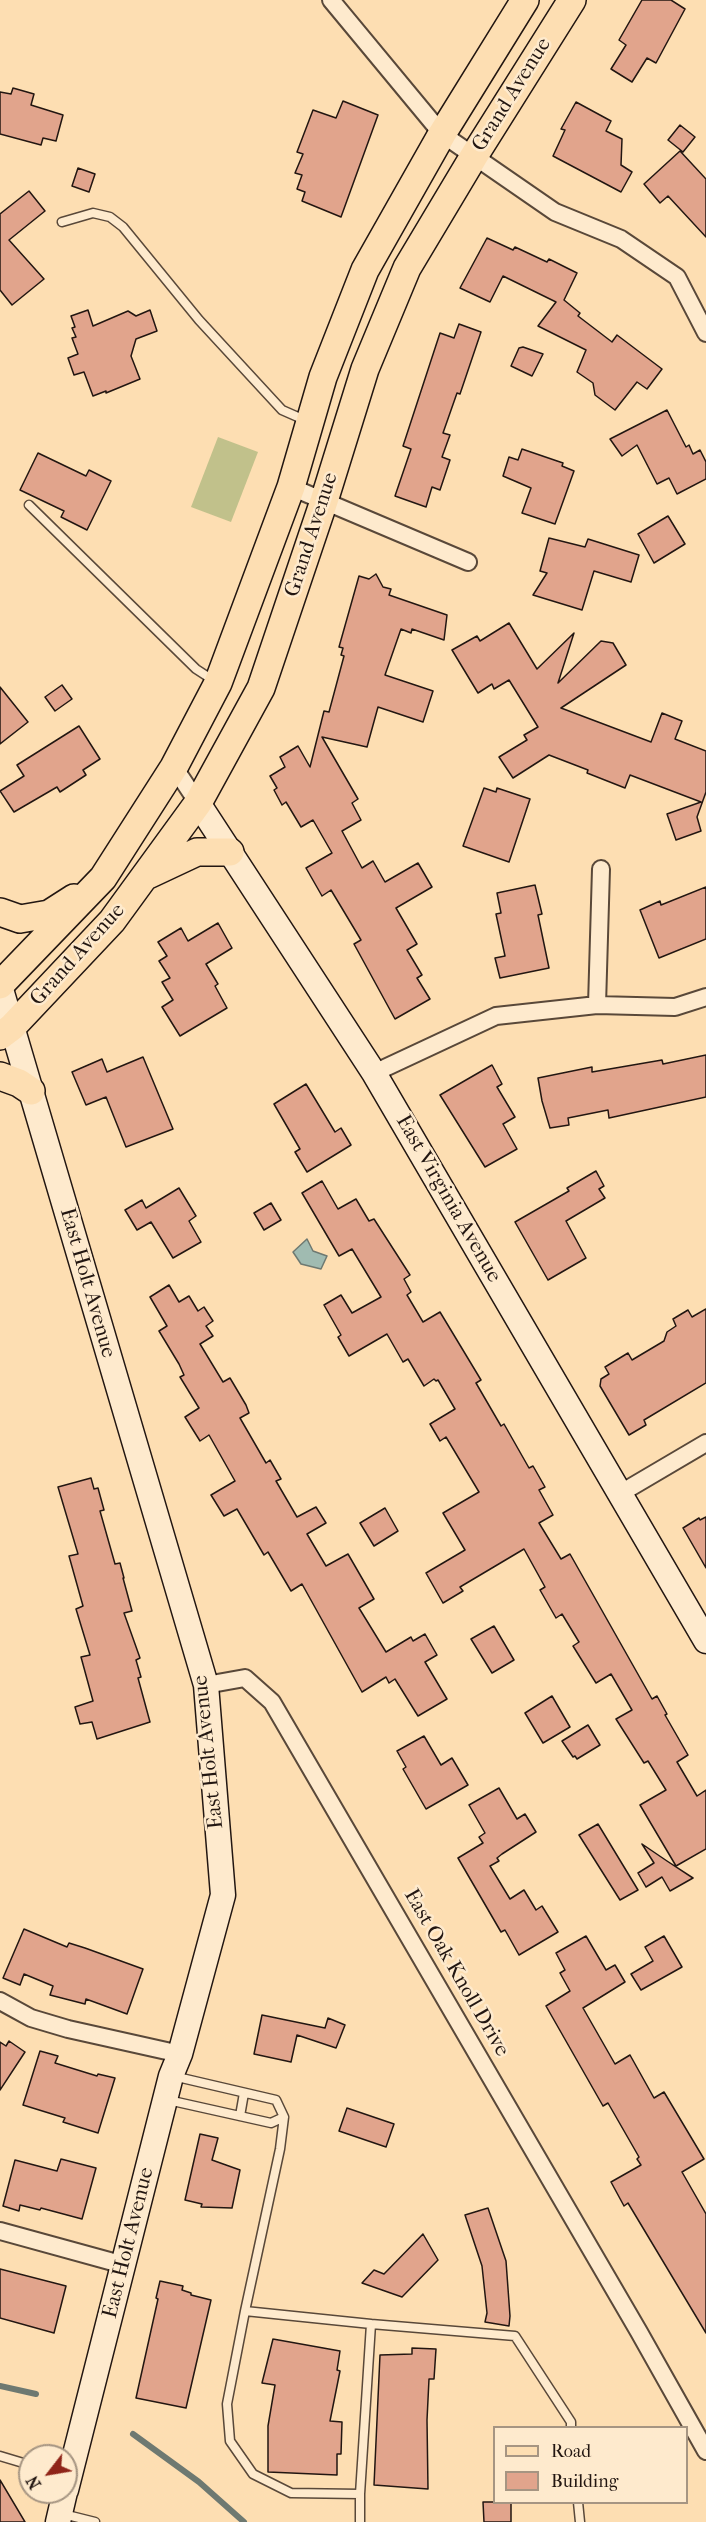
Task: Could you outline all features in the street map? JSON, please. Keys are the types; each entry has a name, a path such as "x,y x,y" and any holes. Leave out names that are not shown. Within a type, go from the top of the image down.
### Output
{"main road":[{"name":"Grand Avenue","path":"0,986 103,878 174,767 218,683 291,487 323,377 365,270 442,134 525,0"},
{"name":"Grand Avenue","path":"6,1031 112,921 198,803 261,688 324,501 365,369 407,268 572,0"},
{"path":"144,877 196,852 230,852"},
{"path":"0,912 20,919 49,914 96,885"},
{"path":"0,1076 19,1083 31,1091"}],"street":[{"path":"331,0 442,134 555,212 621,239 677,277 706,333"},
{"path":"291,487 468,562"},
{"name":"East Virginia Avenue","path":"174,767 374,1073 706,1641"},
{"path":"597,1005 601,869"},
{"name":"East Holt Avenue","path":"0,986 6,1031 31,1091 206,1685 223,1895 172,2076 77,2444"},
{"path":"374,1073 496,1016 597,1005 675,1007 706,997"},
{"path":"621,1493 706,1443"},
{"name":"East Oak Knoll Drive","path":"206,1685 245,1678 272,1702 706,2451"},
{"path":"0,2001 31,2018 68,2029 172,2076"},
{"path":"0,2231 124,2265"}],"lane":[{"path":"62,222 93,213 110,217 123,227 199,320 282,410 310,423"},
{"path":"29,505 196,669 218,683"},
{"path":"172,2076 276,2100 284,2117 280,2149 227,2404 230,2441 253,2474 291,2493 360,2494"},
{"path":"172,2076 240,2115 271,2123 284,2117"},
{"path":"240,2115 244,2093"},
{"path":"245,2311 514,2336 571,2422 571,2426"},
{"path":"360,2522 371,2324"},
{"path":"0,2456 18,2461"},
{"path":"74,2504 95,2522"},
{"path":"578,2504 580,2522"}],"green space":[{"path":"218,437 258,452 231,522 191,507"}],"shaded area":[{"path":"307,1239 313,1251 327,1256 321,1269 301,1264 293,1252"}],"building":[{"path":"642,0 671,0 685,9 656,63 647,58 632,82 611,69 626,45 619,40"},
{"path":"13,88 34,94 31,105 63,115 56,141 43,138 41,145 0,134 0,92 11,94"},
{"path":"343,101 378,115 341,217 302,201 305,192 297,189 302,175 295,173 303,154 297,152 313,110 336,118"},
{"path":"576,102 611,121 606,131 622,139 621,165 632,172 621,192 553,156 565,130 561,129"},
{"path":"680,125 695,137 683,152 668,140"},
{"path":"680,151 706,179 706,237 668,196 660,203 644,184"},
{"path":"78,168 95,174 89,192 72,186"},
{"path":"29,191 45,211 9,240 44,279 12,305 0,290 0,214"},
{"path":"487,238 513,250 515,247 547,262 549,259 577,273 564,300 580,313 578,316 612,342 617,335 662,369 647,389 637,382 615,410 595,395 593,383 577,372 586,350 538,326 556,302 503,276 490,302 460,288"},
{"path":"88,310 93,326 128,311 136,316 150,310 157,331 136,339 131,356 140,379 93,396 84,372 74,375 68,358 78,354 72,338 76,337 72,328 75,327 71,316"},
{"path":"459,324 481,332 460,394 457,393 443,433 450,435 442,457 450,460 440,490 432,487 426,507 395,496 411,449 403,446 440,333 454,338"},
{"path":"523,347 543,354 532,376 511,366 519,348"},
{"path":"667,410 686,447 689,445 693,454 700,450 706,462 706,479 677,494 669,478 657,484 637,445 622,456 610,439"},
{"path":"522,449 563,463 562,466 574,471 555,524 522,513 531,488 503,476 509,457 518,460"},
{"path":"38,453 86,476 89,470 111,481 87,530 61,517 64,511 20,490"},
{"path":"668,516 685,544 654,563 638,534"},
{"path":"549,538 585,547 588,539 639,555 631,582 594,571 582,610 533,595 547,573 540,571"},
{"path":"376,574 383,587 391,589 389,595 447,615 444,640 412,629 411,633 401,629 385,675 433,691 423,722 378,707 367,747 322,737 358,799 352,803 361,820 342,831 362,868 373,861 385,882 418,863 432,887 396,908 417,944 407,950 422,975 417,978 430,999 395,1019 354,944 361,940 331,890 322,896 306,868 332,853 313,820 301,827 286,802 282,805 274,790 277,788 270,776 285,767 280,757 298,746 310,767 324,711 329,712 344,656 341,655 343,648 339,647 359,576 369,579"},
{"path":"509,623 537,669 574,633 558,683 601,641 613,643 626,665 561,708 651,742 662,713 682,721 675,739 706,751 706,792 697,817 701,831 676,840 667,814 701,802 630,775 625,788 549,755 513,778 499,757 527,740 524,735 538,727 509,680 494,689 492,684 478,693 452,650 477,636 480,641"},
{"path":"62,685 72,699 55,711 45,697"},
{"path":"0,687 28,722 0,744"},
{"path":"79,726 100,759 83,770 86,775 60,792 57,787 14,812 0,791 24,776 17,765"},
{"path":"484,788 496,792 497,788 530,799 509,862 463,846"},
{"path":"535,885 542,914 538,915 549,968 500,978 495,958 505,956 496,914 501,913 497,893"},
{"path":"706,887 706,939 659,958 640,910 660,901 661,905"},
{"path":"218,923 232,948 206,964 218,984 215,986 227,1008 180,1036 162,1007 173,1000 162,982 170,978 159,961 167,956 158,942 181,928 188,941"},
{"path":"706,1055 706,1097 609,1118 608,1110 568,1118 569,1125 550,1128 538,1078 592,1067 592,1072 662,1060 663,1064"},
{"path":"143,1057 173,1129 126,1147 106,1097 86,1105 72,1072 102,1059 107,1072"},
{"path":"492,1065 502,1084 497,1087 515,1117 503,1124 517,1149 485,1167 440,1095"},
{"path":"306,1084 335,1132 341,1128 351,1145 307,1172 295,1152 300,1149 274,1104"},
{"path":"596,1171 604,1186 599,1189 605,1198 566,1221 586,1258 548,1280 515,1222 569,1191 567,1188"},
{"path":"322,1181 338,1209 356,1199 369,1221 374,1219 410,1275 404,1279 411,1292 407,1295 423,1322 440,1312 481,1380 476,1383 501,1426 504,1424 529,1468 533,1466 545,1487 539,1490 553,1515 539,1523 561,1559 570,1554 652,1699 657,1696 667,1714 665,1715 688,1755 677,1762 697,1796 706,1790 706,1849 676,1866 640,1805 666,1790 648,1761 644,1763 616,1719 632,1710 611,1674 596,1683 573,1646 579,1642 562,1614 556,1618 540,1590 545,1587 524,1549 460,1587 463,1591 443,1603 426,1573 465,1550 443,1513 479,1492 446,1437 440,1441 430,1424 455,1409 438,1380 434,1379 424,1386 408,1359 403,1362 387,1334 349,1356 338,1337 341,1335 324,1305 341,1295 352,1313 381,1297 352,1249 339,1256 302,1193"},
{"path":"179,1188 196,1216 189,1221 201,1242 173,1258 151,1222 137,1230 125,1210 142,1200 146,1208"},
{"path":"271,1203 281,1220 264,1230 254,1213"},
{"path":"169,1285 179,1302 189,1296 198,1311 204,1307 213,1321 206,1326 213,1336 200,1344 223,1382 230,1378 246,1405 249,1413 240,1418 266,1463 270,1460 281,1479 276,1481 297,1517 316,1507 326,1523 307,1534 326,1566 348,1554 374,1599 359,1608 386,1652 411,1637 413,1641 425,1634 437,1655 425,1662 447,1699 418,1716 395,1679 389,1683 386,1677 362,1692 302,1584 291,1591 268,1552 264,1555 237,1509 224,1516 211,1495 235,1481 209,1435 200,1441 185,1417 199,1408 180,1377 184,1375 179,1364 159,1331 167,1326 150,1297"},
{"path":"706,1309 706,1383 644,1420 646,1425 629,1435 600,1386 601,1379 609,1374 605,1367 628,1353 632,1360 664,1341 667,1332 676,1326 673,1319 688,1310 692,1317"},
{"path":"91,1478 94,1489 98,1488 104,1510 100,1511 115,1564 120,1563 132,1611 124,1613 140,1658 136,1660 141,1677 138,1678 150,1722 97,1739 92,1722 80,1724 75,1707 93,1701 81,1657 90,1655 76,1609 83,1606 69,1556 78,1554 58,1487"},
{"path":"385,1508 398,1531 374,1546 360,1523"},
{"path":"706,1517 706,1568 683,1528 699,1518 700,1520"},
{"path":"494,1626 514,1660 492,1673 471,1639"},
{"path":"552,1696 570,1727 543,1743 525,1713"},
{"path":"588,1725 600,1745 577,1759 562,1741"},
{"path":"424,1736 441,1765 452,1758 468,1785 426,1809 403,1769 406,1767 397,1751"},
{"path":"499,1788 517,1819 525,1814 536,1832 502,1854 497,1858 499,1861 490,1866 510,1899 524,1890 536,1910 542,1906 558,1932 519,1955 505,1930 501,1932 458,1858 483,1843 479,1837 485,1833 469,1805"},
{"path":"598,1824 638,1890 620,1900 579,1835"},
{"path":"642,1844 693,1878 670,1891 662,1877 646,1887 638,1873 654,1863"},
{"path":"24,1929 67,1947 69,1943 143,1969 127,2014 86,1999 85,2004 50,1995 53,1986 24,1974 20,1985 3,1978"},
{"path":"586,1936 606,1970 615,1965 625,1982 583,2008 615,2064 630,2055 654,2098 664,2092 704,2159 682,2172 706,2214 706,2333 628,2203 624,2206 611,2182 641,2165 637,2159 639,2157 608,2103 603,2106 546,2006 570,1991 560,1973 565,1970 556,1953"},
{"path":"664,1936 682,1967 641,1990 631,1974 653,1961 645,1947"},
{"path":"262,2015 325,2028 328,2018 345,2025 336,2048 297,2035 291,2062 254,2054"},
{"path":"9,2041 25,2052 0,2090 0,2042 6,2046"},
{"path":"40,2051 58,2056 55,2063 97,2076 98,2074 115,2078 98,2133 63,2122 65,2118 23,2105"},
{"path":"347,2108 394,2124 386,2147 339,2131"},
{"path":"200,2134 218,2138 212,2160 240,2170 232,2208 201,2207 202,2204 185,2200"},
{"path":"61,2159 96,2168 82,2219 41,2208 40,2210 20,2205 19,2211 3,2206 15,2160 57,2171"},
{"path":"488,2208 506,2261 509,2326 485,2322 487,2313 482,2266 465,2215"},
{"path":"423,2234 438,2260 402,2297 362,2283 374,2270 384,2274"},
{"path":"0,2269 66,2286 54,2333 0,2318"},
{"path":"160,2281 183,2286 182,2290 191,2295 211,2300 186,2408 136,2398"},
{"path":"273,2339 340,2351 337,2370 340,2371 330,2421 342,2422 341,2454 337,2454 337,2475 268,2472 268,2426 275,2385 262,2383"},
{"path":"412,2348 436,2349 434,2379 429,2379 428,2489 374,2485 380,2355 412,2354"},
{"path":"0,2480 25,2522 0,2522"},
{"path":"483,2502 511,2504 511,2522 484,2522"}],"waterway":[{"path":"0,2386 36,2394"},
{"path":"133,2434 199,2482 244,2522"}]}
